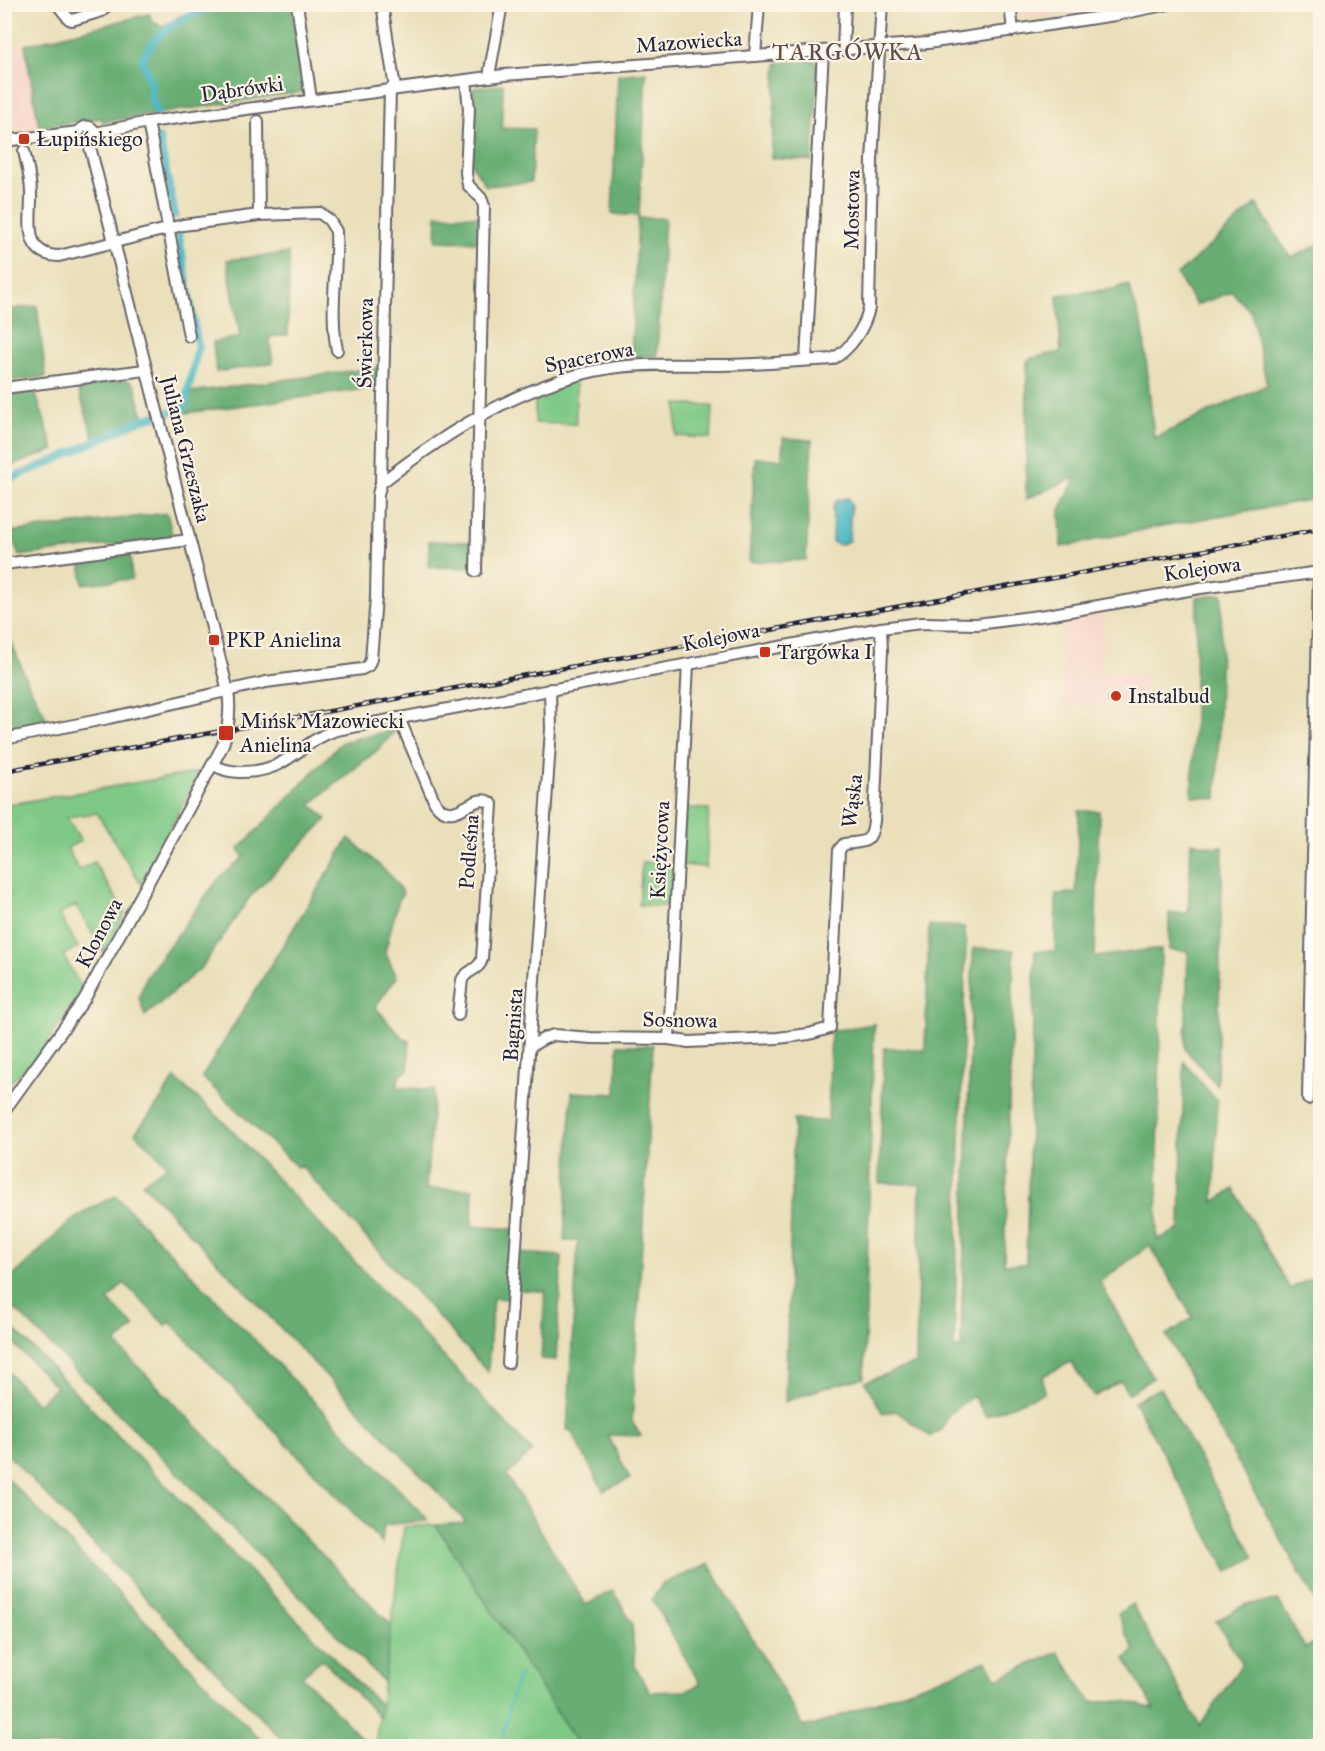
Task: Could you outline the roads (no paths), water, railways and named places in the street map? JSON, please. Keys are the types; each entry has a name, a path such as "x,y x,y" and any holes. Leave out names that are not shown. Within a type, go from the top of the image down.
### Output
{"street":[{"path":"57,4 69,19 75,20 102,11 108,4"},
{"path":"297,4 311,99"},
{"path":"382,4 392,89"},
{"path":"494,76 490,70 502,4"},
{"path":"755,56 759,4"},
{"path":"843,50 845,4"},
{"name":"Mostowa","path":"832,359 847,349 868,316 872,160 882,4"},
{"path":"1010,4 1013,32"},
{"name":"Mazowiecka","path":"494,76 928,43 1013,32 1169,4"},
{"path":"806,360 823,51"},
{"name":"Dąbrówki","path":"95,132 148,122 311,99 494,76"},
{"path":"466,80 469,109 466,173 468,184 481,198 484,206 476,571"},
{"name":"Świerkowa","path":"228,691 266,682 366,667 371,659 376,598 378,494 381,483 392,89"},
{"path":"258,121 259,215"},
{"path":"148,122 189,336"},
{"path":"4,141 78,132 88,126 95,132 94,140 89,143 80,141 78,132"},
{"name":"Juliana Grzeszaka","path":"89,143 228,691 230,712 227,733 213,764"},
{"path":"24,151 32,191 31,237 38,248 48,254 59,256 169,228 259,215 320,213 334,226 337,243 333,328 337,350"},
{"name":"Spacerowa","path":"381,483 480,416 558,380 611,368 832,359"},
{"path":"4,388 146,370"},
{"path":"4,564 189,540"},
{"path":"1308,1099 1320,573"},
{"name":"Kolejowa","path":"213,764 221,769 236,772 271,768 291,758 326,733 881,628 921,623 977,624 1047,615 1200,588 1320,573"},
{"name":"Wąska","path":"831,1028 839,850 844,844 863,843 872,832 882,650 881,628"},
{"name":"Księżycowa","path":"669,1039 688,664"},
{"name":"Bagnista","path":"508,1363 551,729 550,689"},
{"path":"4,739 228,691"},
{"name":"Podleśna","path":"399,718 435,803 441,810 451,813 481,800 492,804 482,959 477,968 464,976 462,980 458,1015"},
{"name":"Klonowa","path":"4,1112 89,993 213,764"},
{"name":"Sosnowa","path":"531,1046 554,1035 669,1039 688,1042 800,1036 831,1028"}],"water":[{"path":"848,498 851,506 849,541 840,545 832,542 833,507 836,501"}],"waterway":[{"path":"157,114 151,84 142,59 149,47 165,30 218,4"},
{"path":"159,138 175,215"},
{"path":"4,481 56,460 141,420 184,408 198,347 179,236"},
{"path":"501,1746 511,1701 520,1674"}],"railway":[{"path":"4,771 1320,529"}],"place":[{"name":"Łupińskiego","path":"24,139"},
{"name":"PKP Anielina","path":"214,640"},
{"name":"Targówka I","path":"765,652"},
{"name":"Instalbud","path":"1116,696"},
{"name":"Mińsk Mazowiecki Anielina","path":"226,733"}],"district":[{"name":"TARGÓWKA","path":"848,52"}]}
